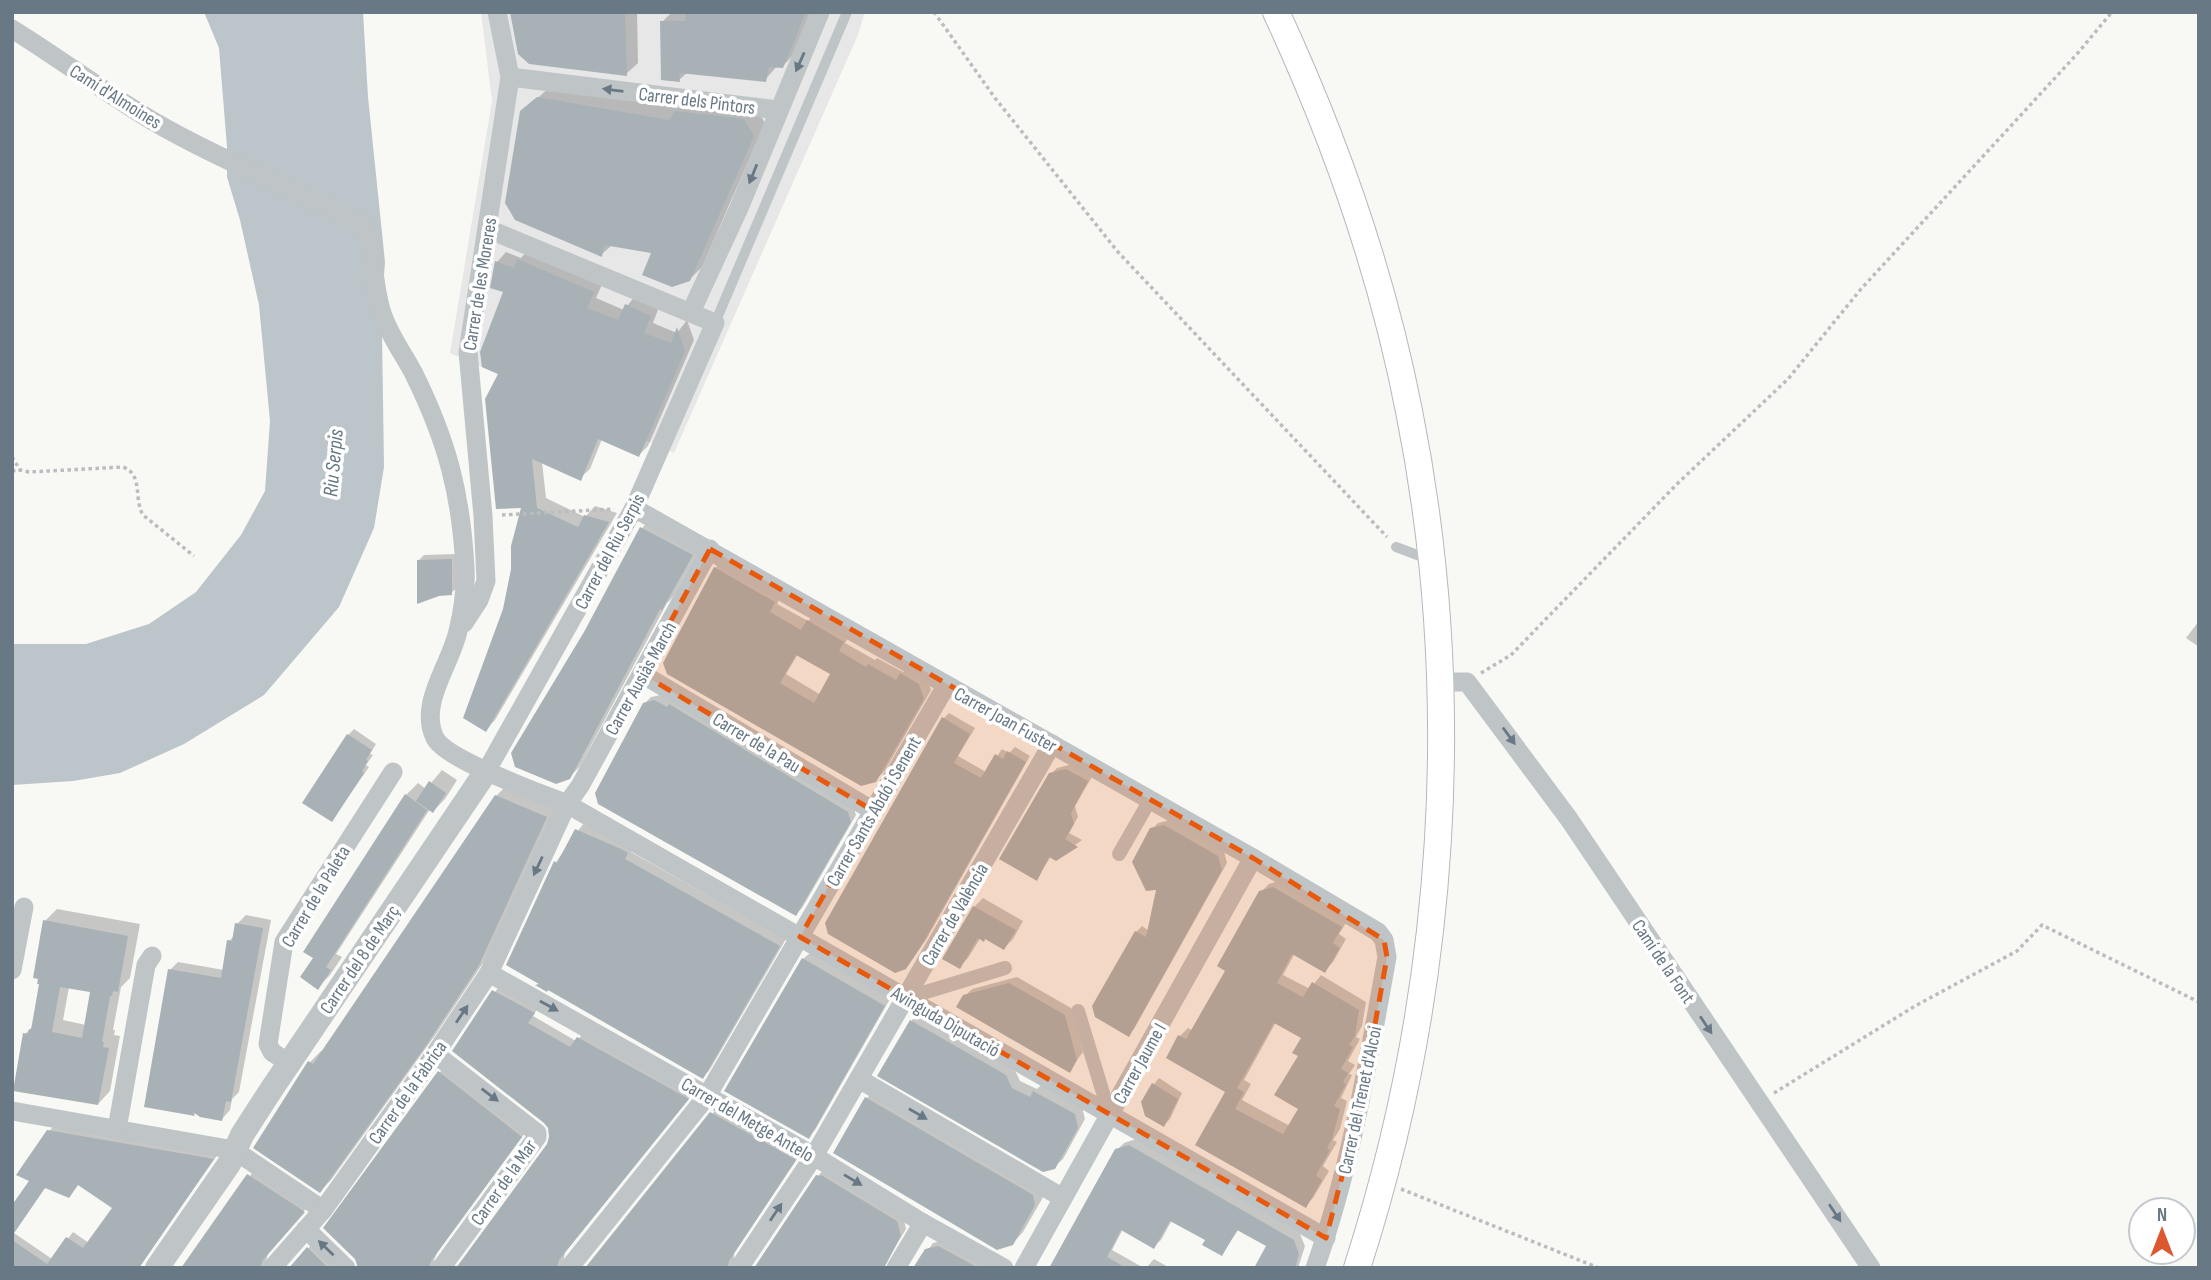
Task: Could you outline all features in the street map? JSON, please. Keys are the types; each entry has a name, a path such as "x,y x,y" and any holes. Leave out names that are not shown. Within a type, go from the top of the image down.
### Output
{"main road":[{"path":"1276,12 1331,142 1376,276 1409,411 1431,560 1439,682 1439,810 1429,945 1410,1069 1383,1182 1357,1268"}],"street":[{"name":"Carrer de les Moreres","path":"458,633 485,587 483,516 468,352 510,77 496,12"},
{"name":"Carrer dels Pintors","path":"510,77 778,110 820,12"},
{"name":"Camí d'Almoines","path":"12,29 152,120 224,158 358,222 370,239 382,312 433,417 454,477 465,570 464,600 458,633"},
{"path":"691,312 739,208 778,110"},
{"path":"488,229 715,323"},
{"name":"Carrer del Riu Serpis","path":"487,770 634,508 715,323"},
{"name":"Carrer Joan Fuster","path":"634,508 1253,858 1378,932"},
{"name":"Carrer Ausiàs March","path":"489,973 567,804 580,786 709,549"},
{"path":"458,633 433,700 432,728 435,739 444,749 567,804"},
{"name":"Carrer de la Pau","path":"642,674 872,810"},
{"path":"1439,682 1467,682"},
{"name":"Camí de la Font","path":"1467,682 1569,820 1871,1268"},
{"name":"Carrer Sants Abdó i Senent","path":"569,1268 707,1096 946,686"},
{"name":"Carrer de València","path":"739,1268 814,1156 1052,744"},
{"name":"Carrer del 8 de Març","path":"157,1268 229,1164 234,1150 289,1063 487,770"},
{"name":"Carrer de la Paleta","path":"289,1063 272,1052 268,1044 284,942 393,772"},
{"path":"1119,854 1150,800"},
{"name":"Avinguda Diputació","path":"567,804 1326,1238"},
{"name":"Carrer Jaume I","path":"1024,1268 1253,858"},
{"path":"12,970 24,906"},
{"name":"Carrer del Trenet d'Alcoi","path":"1315,1268 1326,1238 1361,1102 1387,957 1384,940 1378,932"},
{"path":"117,1129 146,965 152,956"},
{"path":"906,998 1005,968"},
{"name":"Carrer de la Fabrica","path":"272,1268 323,1210 435,1054 489,973"},
{"name":"Carrer del Metge Antelo","path":"489,973 814,1156 923,1223 1004,1268"},
{"path":"1078,1011 1111,1116"},
{"name":"Carrer de la Mar","path":"435,1054 537,1133 537,1137 440,1268"},
{"path":"859,1079 1063,1198"},
{"path":"12,1111 234,1150 323,1210"},
{"path":"896,1268 923,1223"},
{"path":"306,1229 346,1268"}],"lane":[{"path":"715,323 847,12"},
{"path":"1396,547 1431,560"}],"path":[{"path":"934,12 995,98 1118,252 1396,547"},
{"path":"1467,682 1511,655 1677,484 1788,379 1861,289 2077,54 2112,12"},
{"path":"12,457 20,470"},
{"path":"12,471 123,467 130,470 137,481 138,506 142,515 194,556"},
{"path":"483,516 634,508"},
{"path":"1760,1101 1915,1006 2017,951 2042,925 2199,1002"},
{"path":"1383,1182 1599,1268"}],"highlighted area":[{"path":"710,549 1253,858 1384,940 1387,957 1361,1103 1326,1238 800,937 872,810 642,674"}],"shaded area":[{"path":"481,12 865,12 857,37 674,453 450,353 492,101"}],"water":[{"name":"Riu Serpis","path":"204,12 363,12 368,97 385,262 380,326 384,467 374,528 339,607 264,695 184,744 120,773 73,781 12,785 12,644 86,644 149,624 196,592 241,535 265,491 270,421 259,305 240,220 227,177 219,48"}],"building":[{"path":"510,12 625,12 627,76 529,64 518,54"},
{"path":"685,12 806,12 783,68 769,67 766,82 679,73 680,82 661,80 660,21 686,21"},
{"path":"537,97 669,120 675,111 744,119 754,136 690,281 672,287 642,275 651,253 604,245 602,257 515,220 505,203 520,111"},
{"path":"517,259 594,292 587,308 618,320 625,304 651,316 644,333 671,343 677,327 685,351 639,457 598,439 581,481 532,459 537,508 578,527 584,515 609,522 486,732 463,718 503,609 511,569 511,546 521,508 496,509 485,399 498,374 482,367 480,352 503,292 490,288 495,261 514,268"},
{"path":"640,527 693,555 662,610 660,609 570,779 556,784 515,767 511,753 584,632"},
{"path":"452,559 452,595 439,596 417,604 417,560"},
{"path":"714,567 775,602 770,612 801,630 807,620 844,642 839,651 866,667 868,664 896,680 900,673 919,684 924,699 876,782 861,786 667,674 663,663","holes":["796,655 830,674 814,703 780,683"]},
{"path":"654,700 667,707 669,704 848,812 851,822 796,916 598,804 595,793 643,703"},
{"path":"942,717 970,734 954,763 981,778 995,754 1003,759 1007,751 1026,762 920,948 906,969 895,973 828,934 825,923"},
{"path":"347,734 372,750 362,771 364,773 332,822 302,803"},
{"path":"1066,769 1088,781 1071,813 1074,824 1065,839 1078,847 1056,861 1049,857 1037,881 999,859 1049,773"},
{"path":"429,781 446,793 433,813 416,801"},
{"path":"405,794 427,810 326,967 331,970 318,990 300,977 313,958 303,952"},
{"path":"495,795 547,817 478,967 425,1047 320,1193 253,1148 308,1061 313,1064"},
{"path":"1164,825 1218,856 1222,870 1129,1037 1095,1017 1092,1006 1135,931 1146,937 1156,890 1146,891 1132,862 1150,828"},
{"path":"575,829 621,849 628,853 625,859 780,946 703,1079 548,990 547,992 535,985 539,984 506,965 554,861 557,863"},
{"path":"1273,887 1342,927 1333,943 1340,948 1325,973 1292,954 1277,983 1303,997 1312,982 1359,1010 1355,1036 1349,1045 1353,1047 1341,1069 1348,1073 1343,1082 1346,1084 1334,1106 1340,1109 1327,1148 1330,1150 1316,1175 1322,1180 1306,1208 1195,1145 1225,1092 1166,1058 1178,1035 1186,1039 1225,971 1217,966 1259,891","holes":["1274,1023 1301,1038 1292,1053 1298,1056 1274,1095 1298,1109 1283,1134 1235,1109 1244,1092 1237,1088"]},
{"path":"973,906 1016,930 1004,950 978,938 960,969 942,959"},
{"path":"43,920 128,936 118,992 113,991 110,996 102,1042 103,1047 109,1048 98,1105 13,1091 23,1033 28,1034 29,1029 31,1030 39,984 38,979 33,978","holes":["60,987 90,992 82,1038 52,1032"]},
{"path":"235,923 263,928 231,1102 226,1101 222,1121 200,1117 193,1112 195,1116 144,1107 168,969 221,978 227,940 232,941"},
{"path":"802,958 885,1006 809,1139 724,1091"},
{"path":"1009,983 1065,1015 1077,1060 1070,1073 956,1007 963,995"},
{"path":"492,990 535,1013 528,1023 570,1047 577,1037 689,1099 559,1260 557,1268 456,1268 547,1144 549,1137 544,1123 452,1051"},
{"path":"910,1020 1006,1075 1012,1088 1030,1097 1033,1091 1075,1114 1078,1128 1055,1169 1043,1172 877,1076"},
{"path":"438,1071 522,1137 431,1261 429,1268 358,1268 355,1259 323,1228"},
{"path":"1152,1083 1178,1099 1164,1127 1145,1116 1141,1102"},
{"path":"865,1097 1033,1195 1035,1205 1013,1245 997,1250 833,1153"},
{"path":"710,1112 796,1160 727,1268 585,1268"},
{"path":"47,1130 214,1159 139,1268 12,1268 12,1240 47,1264 66,1237 83,1248 112,1208 78,1185 69,1198 45,1188 12,1236 12,1205 29,1181 16,1175"},
{"path":"1129,1145 1294,1240 1299,1254 1295,1268 1254,1268 1266,1246 1237,1230 1222,1256 1202,1245 1205,1240 1170,1221 1154,1249 1121,1230 1107,1257 1126,1268 1049,1268 1115,1149"},
{"path":"247,1174 305,1212 263,1260 260,1268 181,1268"},
{"path":"816,1175 821,1175 897,1221 901,1236 884,1268 754,1268"},
{"path":"938,1246 978,1268 913,1268 925,1249"},
{"path":"307,1247 328,1268 289,1268"}]}
